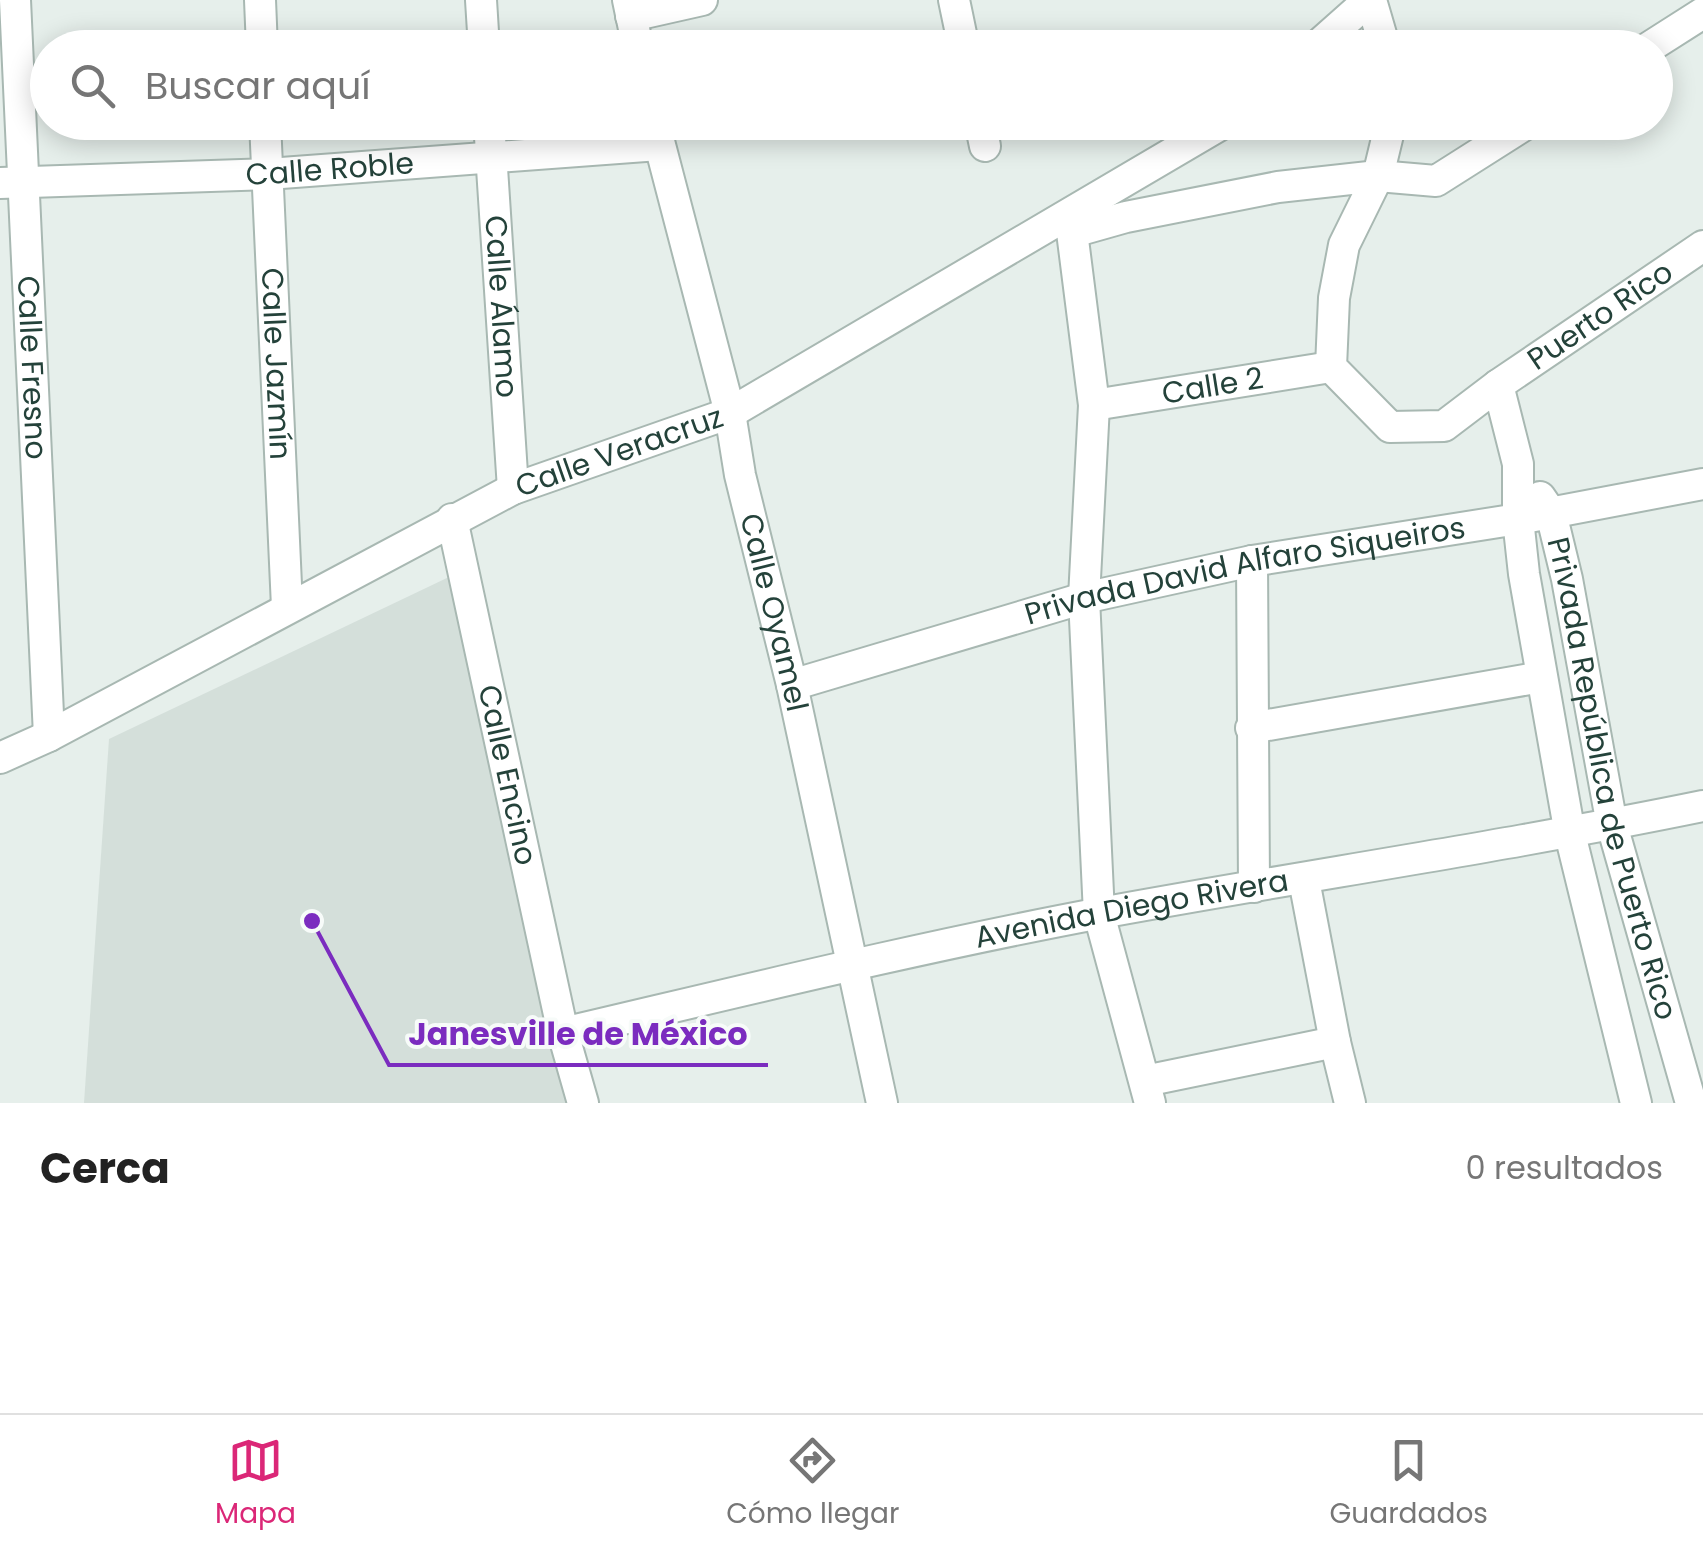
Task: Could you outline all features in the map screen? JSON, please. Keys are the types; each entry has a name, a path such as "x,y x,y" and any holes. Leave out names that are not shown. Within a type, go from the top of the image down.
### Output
{"street":[{"name":"Calle Fresno","path":"15,0 12,183 49,736"},
{"path":"260,0 261,30"},
{"path":"481,0 483,30"},
{"path":"630,8 702,0"},
{"path":"954,0 960,30"},
{"path":"1336,30 1370,0 1379,30"},
{"path":"1673,32 1703,13"},
{"name":"Calle Jazmín","path":"267,140 286,607"},
{"name":"Calle Álamo","path":"490,140 513,489"},
{"name":"Calle Roble","path":"12,183 268,174 491,160 618,140"},
{"name":"Calle Oyamel","path":"658,140 730,413 740,475 792,685 882,1103"},
{"name":"Calle Veracruz","path":"0,758 49,736 513,489 730,413 1071,224 1198,140"},
{"path":"1331,367 1334,298 1344,245 1378,176 1386,140"},
{"path":"1334,1042 1147,1092 1100,914 1084,598 1094,405 1071,224 1278,187 1378,176 1436,181 1501,140"},
{"name":"Puerto Rico","path":"1331,367 1390,427 1444,426 1703,246"},
{"name":"Calle 2","path":"1094,405 1331,367"},
{"name":"Privada República de Puerto Rico","path":"1498,385 1518,464 1518,519 1541,677 1570,834 1636,1103"},
{"name":"Privada República de Puerto Rico","path":"1518,464 1550,513 1567,579 1612,825 1691,1103"},
{"name":"Privada David Alfaro Siqueiros","path":"792,685 1084,598 1252,561 1518,519 1703,484"},
{"name":"Calle Encino","path":"452,520 563,1033 582,1103"},
{"path":"1252,561 1254,887"},
{"path":"1251,728 1541,677"},
{"name":"Avenida Diego Rivera","path":"563,1033 850,965 1100,914 1570,834 1703,806"},
{"path":"1304,880 1334,1042 1350,1103"}],"shaded area":[{"path":"449,577 569,1103 84,1103 109,739"}],"place":[{"name":"Janesville de México","path":"312,921"}]}
